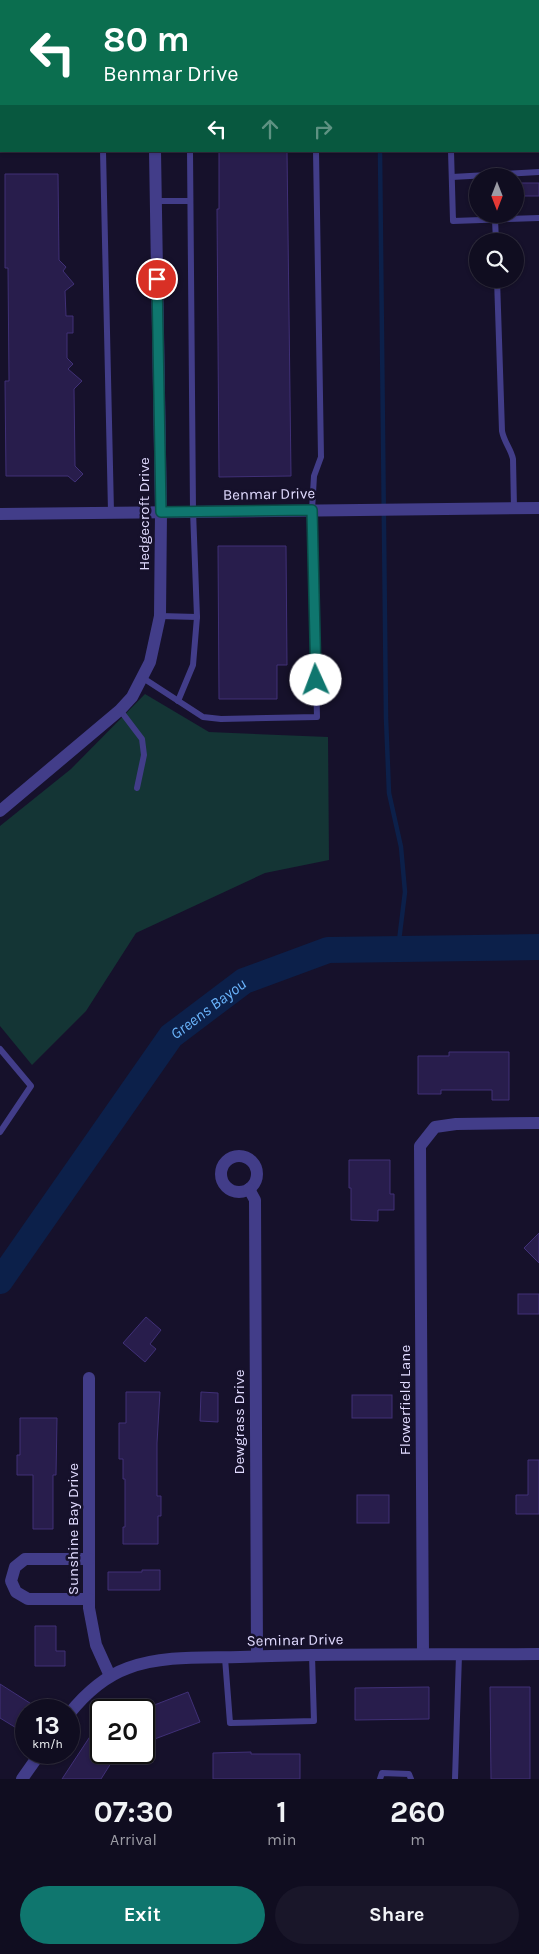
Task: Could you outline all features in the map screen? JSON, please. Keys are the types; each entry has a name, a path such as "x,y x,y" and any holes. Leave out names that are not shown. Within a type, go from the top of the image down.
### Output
{"street":[{"name":"Hedgecroft Drive","path":"0,812 120,710 132,697 143,678 154,647 160,616 161,512 155,152"},
{"name":"Benmar Drive","path":"0,514 539,508"},
{"name":"Flowerfield Lane","path":"423,1654 420,1146 435,1127 456,1124 539,1123"},
{"name":"Dewgrass Drive","path":"249,1189 255,1200 257,1656"},
{"name":"Sunshine Bay Drive","path":"89,1378 89,1600 92,1630 96,1645 110,1676"},
{"path":"89,1600 28,1599 16,1592 11,1581 15,1567 25,1559 90,1559"},
{"name":"Seminar Drive","path":"80,1701 88,1692 110,1676 129,1668 172,1660 257,1656 539,1654"},
{"path":"22,1779 33,1764"}],"lane":[{"path":"103,152 111,512"},
{"path":"178,701 194,665 197,617 193,512 190,152"},
{"path":"143,678 203,717 317,718 312,510 314,476 321,457 316,152"},
{"path":"452,152 453,221 469,221"},
{"path":"452,177 539,172"},
{"path":"156,201 190,201"},
{"path":"524,219 539,218"},
{"path":"497,288 502,431 504,441 512,453 513,459 514,508"},
{"path":"160,616 197,617"},
{"path":"120,710 142,739 144,755 137,788"},
{"path":"0,1049 31,1086 0,1132"},
{"path":"455,1779 459,1655"},
{"path":"225,1658 230,1723 314,1721 312,1656"},
{"path":"380,1779 382,1773 409,1774 411,1779"}],"green space":[{"path":"145,694 209,732 328,737 329,860 265,873 136,933 86,1011 32,1065 0,1026 0,826 71,769"}],"building":[{"path":"219,152 287,152 291,476 219,477 217,209 219,209"},
{"path":"5,174 58,174 59,260 66,267 63,271 74,284 65,291 66,316 73,316 73,333 67,333 67,358 73,364 68,369 82,381 74,389 75,466 83,474 75,482 68,476 6,476 5,381 9,381 8,268 5,268"},
{"path":"524,183 539,183 539,196 524,196"},
{"path":"218,546 286,546 287,665 277,665 277,699 219,699"},
{"path":"449,1052 509,1052 509,1100 492,1100 492,1090 441,1090 441,1094 418,1094 418,1056 449,1056"},
{"path":"349,1160 390,1160 390,1194 394,1194 394,1210 378,1210 378,1221 351,1220"},
{"path":"539,1233 539,1263 524,1248"},
{"path":"518,1294 539,1294 539,1314 518,1314"},
{"path":"146,1317 161,1330 150,1344 156,1349 145,1362 123,1343"},
{"path":"126,1392 160,1392 157,1443 157,1496 161,1496 161,1516 158,1516 158,1544 123,1544 125,1479 123,1479 123,1459 119,1459 119,1423 126,1423"},
{"path":"201,1392 218,1393 218,1422 200,1421"},
{"path":"352,1395 392,1395 392,1418 352,1418"},
{"path":"20,1418 57,1418 56,1475 53,1475 53,1529 33,1529 33,1475 17,1475 17,1455 20,1455"},
{"path":"528,1460 539,1460 539,1514 516,1514 516,1495 528,1495"},
{"path":"357,1495 389,1495 389,1523 357,1523"},
{"path":"142,1570 160,1570 160,1590 108,1590 108,1572 142,1572"},
{"path":"35,1626 56,1626 56,1651 65,1651 65,1666 35,1666"},
{"path":"0,1684 24,1699 15,1699 15,1727 0,1718"},
{"path":"429,1687 429,1719 355,1720 355,1688"},
{"path":"490,1687 530,1687 530,1779 491,1779"},
{"path":"188,1692 200,1722 155,1739 155,1705"},
{"path":"90,1737 90,1764 110,1764 101,1779 62,1779 72,1764 80,1764 80,1752"},
{"path":"251,1752 251,1754 300,1754 300,1779 213,1779 213,1753"}],"waterway":[{"path":"380,152 386,718 389,793 401,847 405,892 398,949"},
{"name":"Greens Bayou","path":"0,1281 171,1036 244,981 328,950 539,947"}],"route":[{"path":"157,279 161,512 312,510 316,680"}]}
